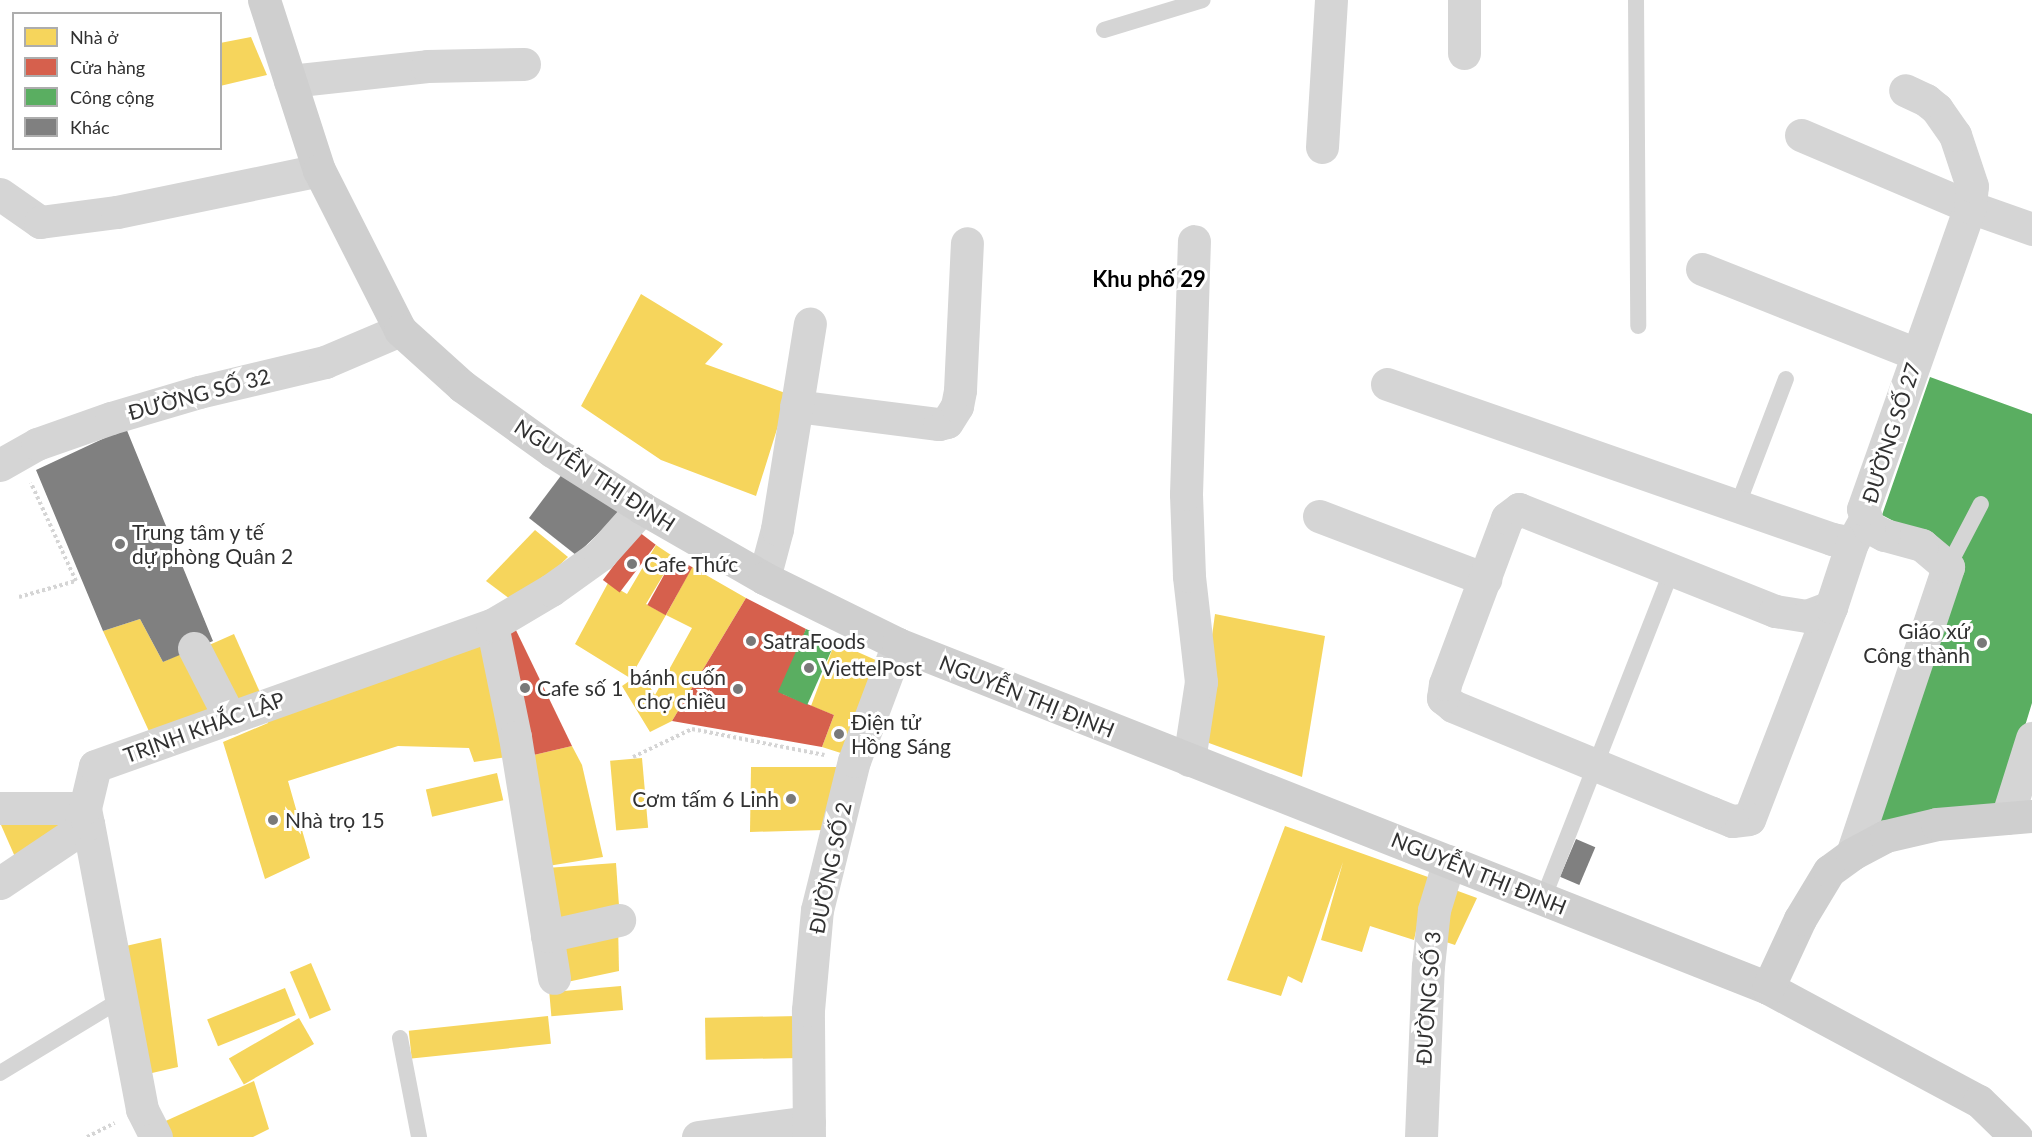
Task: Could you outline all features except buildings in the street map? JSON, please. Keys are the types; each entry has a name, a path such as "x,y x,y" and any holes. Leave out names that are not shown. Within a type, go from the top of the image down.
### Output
{"main road":[{"name":"NGUYỄN THỊ ĐỊNH","path":"264,0 319,170 400,330 462,386 552,451 642,508 764,578 898,644 1768,988 1979,1101 2016,1137"},
{"path":"1768,988 1800,919 1829,871 1852,854 1886,836 1938,824 2019,817"}],"street":[{"path":"1322,147 1331,0"},
{"path":"1464,0 1464,53"},
{"path":"290,81 427,66 524,64"},
{"path":"1905,90 1937,109 1954,135 1972,186 1970,207"},
{"path":"1801,135 1970,207 2032,229"},
{"path":"0,194 40,222 117,212 319,170"},
{"name":"ĐƯỜNG SỐ 27","path":"1859,531 1863,509 1970,207"},
{"path":"1189,760 1201,682 1189,576 1186,495 1194,241"},
{"path":"796,406 939,424 947,422 957,406 960,390 967,243"},
{"path":"1702,269 1917,354"},
{"path":"764,578 777,530 810,324"},
{"name":"ĐƯỜNG SỐ 32","path":"9,460 37,444 111,418 200,392 325,362 400,330"},
{"path":"1387,384 1832,539 1859,531"},
{"name":"TRỊNH KHẮC LẬP","path":"156,1137 142,1109 87,816 95,766 492,625 551,590 600,555 642,508"},
{"path":"1831,608 1807,616 1775,612 1519,509 1507,518 1445,684 1443,698 1453,706 1732,821 1749,819 1831,608 1859,531"},
{"path":"1319,516 1485,579"},
{"name":"ĐƯỜNG SỐ 27","path":"1859,531 1869,527 1884,535 1922,545 1947,567"},
{"path":"1852,854 1947,567"},
{"path":"492,625 515,737 555,978"},
{"name":"ĐƯỜNG SỐ 2","path":"809,1130 808,1010 817,910 854,761 898,644"},
{"path":"194,648 230,718"},
{"path":"2019,817 2032,738"},
{"path":"0,808 87,816"},
{"path":"0,883 87,816"},
{"name":"ĐƯỜNG SỐ 3","path":"1421,1137 1428,966 1434,910 1449,861"},
{"path":"548,936 619,920"},
{"path":"698,1137 809,1130"}],"lane":[{"path":"1104,30 1203,0"},
{"path":"1636,0 1638,326"},
{"path":"1737,507 1786,378"},
{"path":"1947,567 1981,504"},
{"path":"1543,899 1672,570"},
{"path":"0,1073 120,1000"},
{"path":"400,1038 419,1137"}],"path":[{"path":"9,460 76,581 19,597"},
{"path":"633,757 692,729 854,761"}],"place":[{"name":"Trung tâm y tế dự phòng Quân 2","path":"120,544"},
{"name":"Cafe Thức","path":"632,564"},
{"name":"SatraFoods","path":"751,641"},
{"name":"Giáo xứ Công thành","path":"1982,643"},
{"name":"ViettelPost","path":"809,668"},
{"name":"Cafe số 1","path":"525,688"},
{"name":"bánh cuốn chợ chiều","path":"738,689"},
{"name":"Điện tử Hồng Sáng","path":"839,734"},
{"name":"Cơm tấm 6 Linh","path":"791,799"},
{"name":"Nhà trọ 15","path":"273,820"}],"district":[{"name":"Khu phố 29","path":"1149,279"}]}
